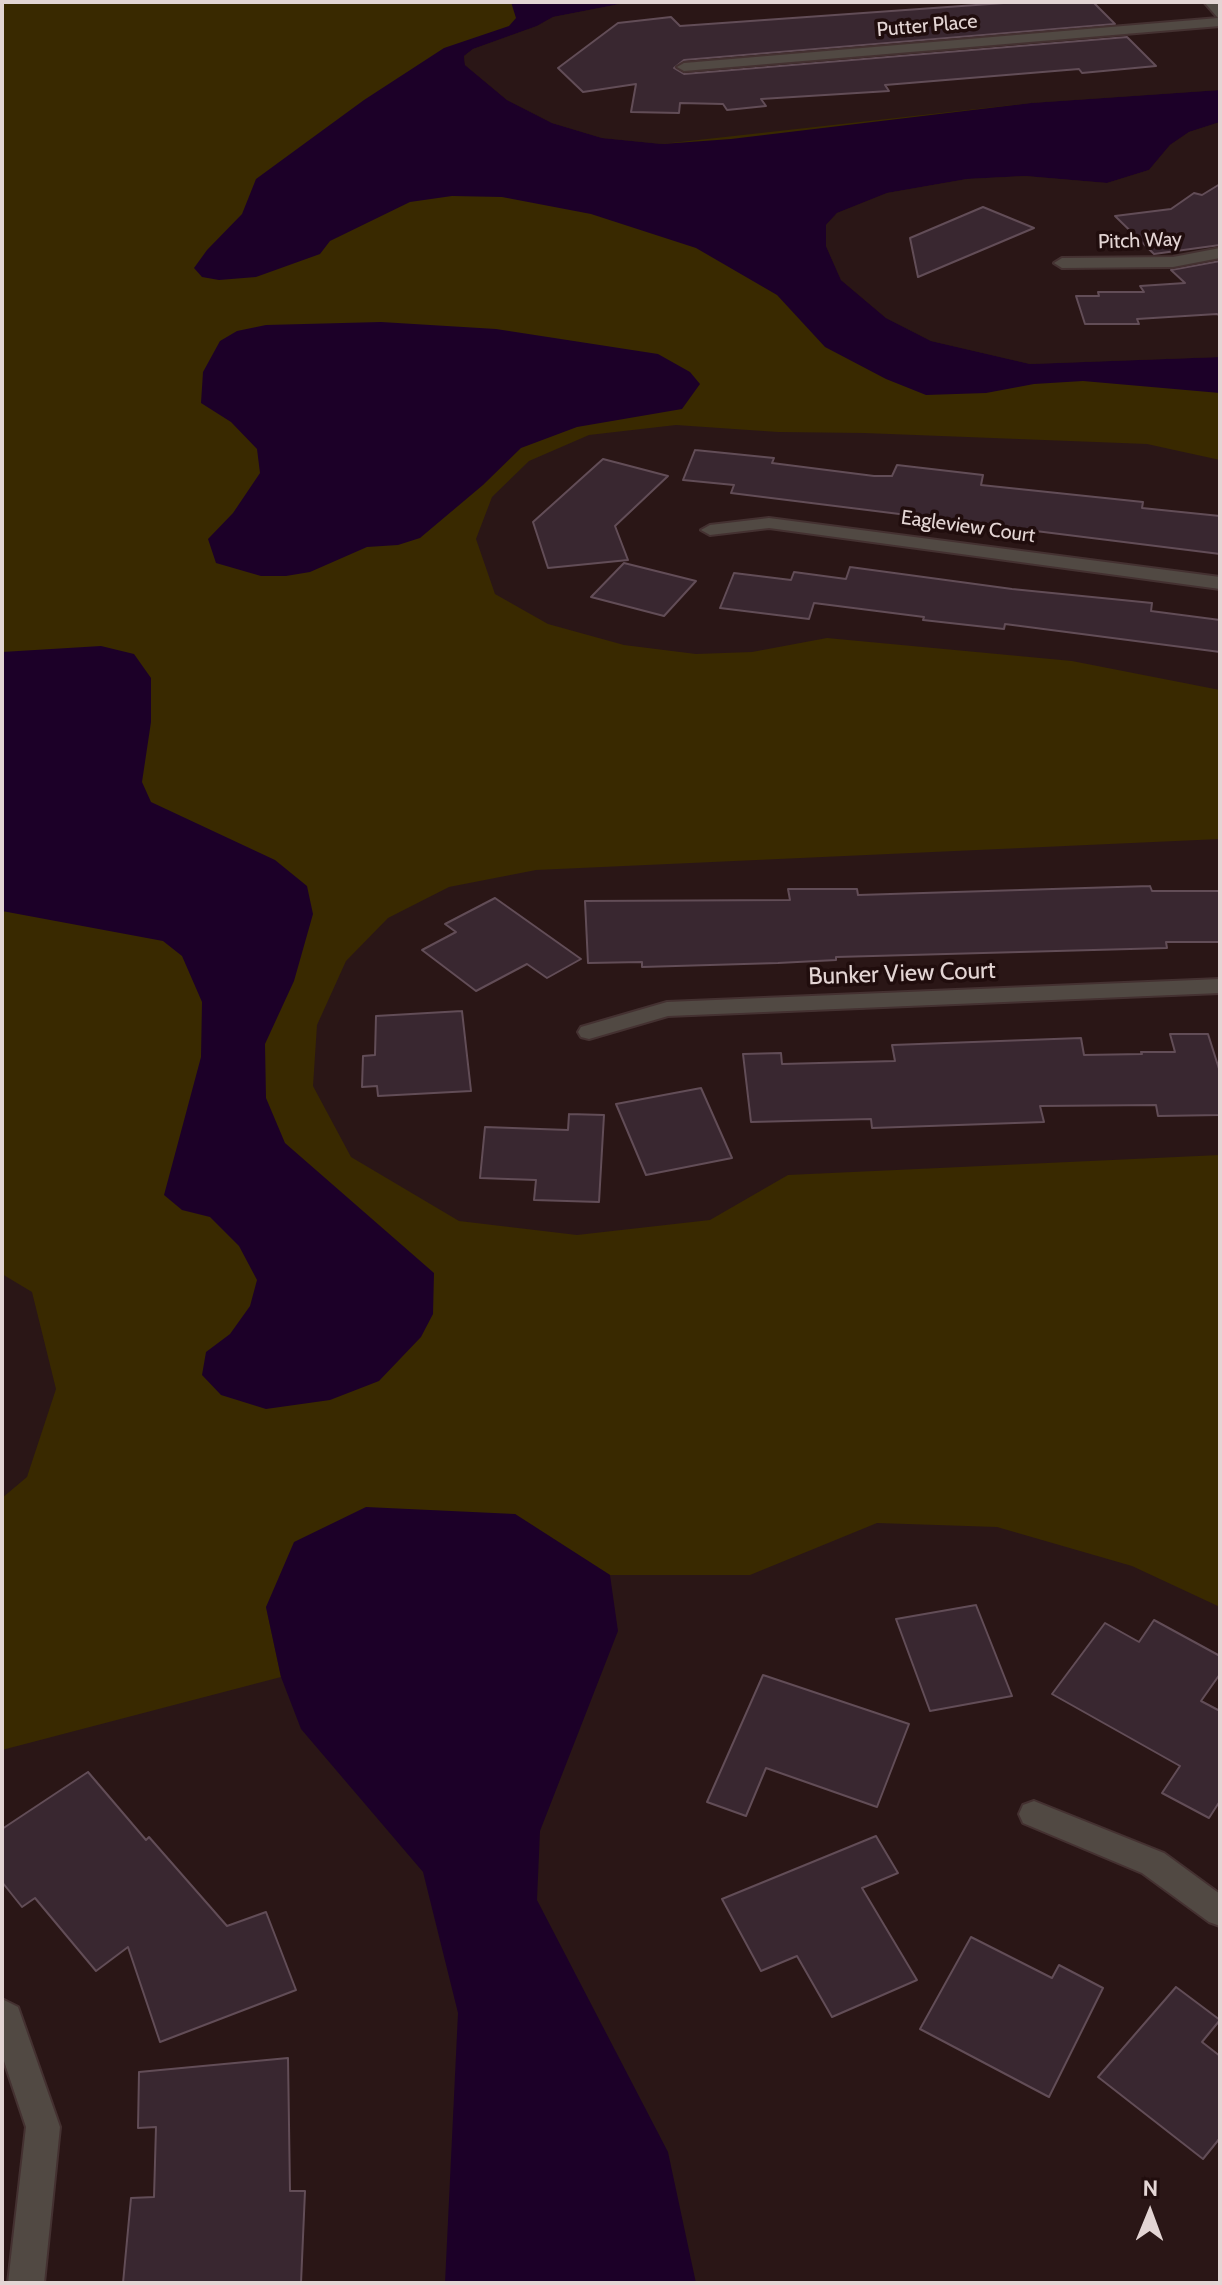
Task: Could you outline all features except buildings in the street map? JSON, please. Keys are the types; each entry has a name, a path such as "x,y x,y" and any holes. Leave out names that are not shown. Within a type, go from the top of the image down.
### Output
{"street":[{"path":"1210,2 1220,15"},
{"name":"Putter Place","path":"684,67 1220,22"},
{"name":"Pitch Way","path":"1062,263 1173,262 1220,253"},
{"name":"Eagleview Court","path":"710,530 769,523 1220,583"},
{"name":"Bunker View Court","path":"589,1032 667,1009 1220,986"},
{"path":"1034,1814 1153,1863 1220,1912"},
{"path":"2,2014 43,2127 26,2283"}],"shaded area":[{"path":"2,2 630,2 553,17 537,26 473,49 464,56 465,65 507,100 552,123 602,138 662,144 1031,103 1220,90 1220,122 1189,132 1170,145 1149,170 1107,183 1025,176 967,179 887,193 837,213 826,225 826,246 841,280 886,318 931,341 1030,364 1220,357 1220,460 1147,444 778,432 676,425 589,435 529,461 492,497 476,539 495,594 548,624 624,645 696,654 752,652 827,638 1072,661 1220,690 1220,839 536,870 449,887 388,918 346,961 317,1025 313,1086 351,1157 459,1221 577,1235 710,1220 788,1175 1220,1155 1220,1607 1132,1566 997,1527 877,1523 750,1575 610,1575 515,1514 266,1607 281,1677 2,1750 2,1498 27,1477 56,1389 32,1292 2,1274"},
{"path":"511,2 630,2 553,17 537,26 473,49 464,56 465,65 507,100 552,123 602,138 662,144 731,139 1031,103 1220,90 1220,122 1189,132 1170,145 1149,170 1107,183 1025,176 967,179 887,193 837,213 826,225 826,246 841,280 886,318 931,341 1030,364 1220,357 1220,393 1083,381 1034,384 986,393 926,395 886,379 825,347 777,295 696,248 591,214 502,197 452,196 410,202 330,241 320,254 256,277 219,280 202,277 194,268 242,214 256,179 364,100 444,48 509,26 516,18"},
{"path":"381,322 496,329 658,354 690,372 700,384 682,409 577,427 521,448 420,538 398,545 367,547 310,572 286,576 261,576 216,563 208,539 233,513 260,473 257,449 231,422 201,403 203,372 220,341 237,331 266,325"},
{"path":"101,646 134,654 151,678 151,722 142,782 151,802 275,860 307,886 313,914 294,981 265,1044 266,1098 285,1143 434,1273 433,1314 421,1337 379,1381 330,1400 266,1409 221,1395 202,1375 206,1352 230,1334 250,1306 257,1280 239,1246 210,1217 182,1210 164,1195 201,1057 202,1002 182,956 163,941 2,911 2,652"},
{"path":"366,1507 515,1514 610,1575 618,1631 540,1831 537,1900 668,2152 696,2283 445,2283 458,2013 423,1872 301,1729 281,1677 266,1607 294,1542"}]}
